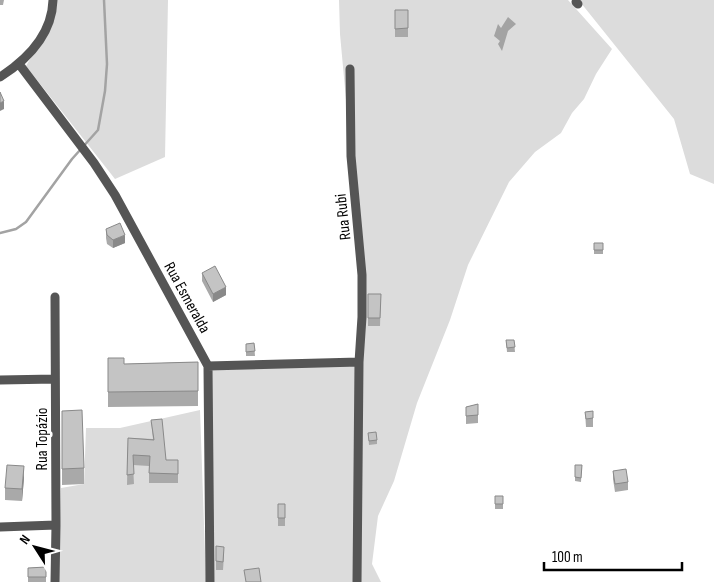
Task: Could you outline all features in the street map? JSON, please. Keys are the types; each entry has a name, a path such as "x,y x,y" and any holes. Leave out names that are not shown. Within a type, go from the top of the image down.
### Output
{"street":[{"path":"0,77 19,64 37,45 47,30 53,8 53,0"},
{"name":"Rua Esmeralda","path":"19,64 94,163 115,195 208,366 210,582"},
{"name":"Rua Rubi","path":"350,69 351,156 362,274 356,582"},
{"name":"Rua Topázio","path":"54,297 55,582"},
{"path":"208,366 359,362"},
{"path":"0,380 55,379"},
{"path":"0,526 56,525"}],"shaded area":[{"path":"53,0 168,0 165,157 115,179 26,66 47,30"},
{"path":"339,0 568,0 612,49 596,74 584,99 572,113 561,133 535,152 509,182 468,265 450,320 417,403 394,481 378,516 372,564 381,582 210,582 212,370 359,362 362,275 340,34"},
{"path":"581,0 714,0 714,184 690,174 674,119 581,3"},
{"path":"508,17 516,24 508,31 502,51 498,44 500,41 494,36 498,24 501,28"},
{"path":"200,410 206,582 58,582 61,488 84,484 86,428 120,428"}],"building":[{"path":"395,10 408,10 408,28 395,29"},
{"path":"0,92 4,101 0,103"},
{"path":"120,223 125,235 113,240 107,235 106,229"},
{"path":"594,243 603,243 603,250 594,250"},
{"path":"215,266 226,287 213,294 202,273"},
{"path":"368,294 381,294 380,318 368,318"},
{"path":"506,340 514,340 515,347 507,348"},
{"path":"254,343 255,351 246,352 246,344"},
{"path":"108,358 124,358 124,364 198,362 198,391 108,392"},
{"path":"478,404 478,415 466,416 466,407"},
{"path":"82,410 84,468 62,469 62,411"},
{"path":"593,411 593,418 586,419 585,412"},
{"path":"162,419 166,460 178,460 178,474 149,473 150,456 133,455 134,474 127,475 128,438 154,440 151,420"},
{"path":"376,432 377,440 369,441 368,433"},
{"path":"7,465 24,466 22,489 5,488"},
{"path":"575,465 582,465 581,478 575,477"},
{"path":"626,469 628,482 615,484 613,471"},
{"path":"495,496 503,496 503,504 495,504"},
{"path":"278,504 285,504 285,518 278,518"},
{"path":"216,546 224,547 223,562 216,561"},
{"path":"46,567 46,577 28,577 28,568"},
{"path":"259,568 261,582 246,582 244,570"}],"waterway":[{"path":"0,233 16,229 26,222 72,159 98,130 105,91 107,64 104,0"}]}
